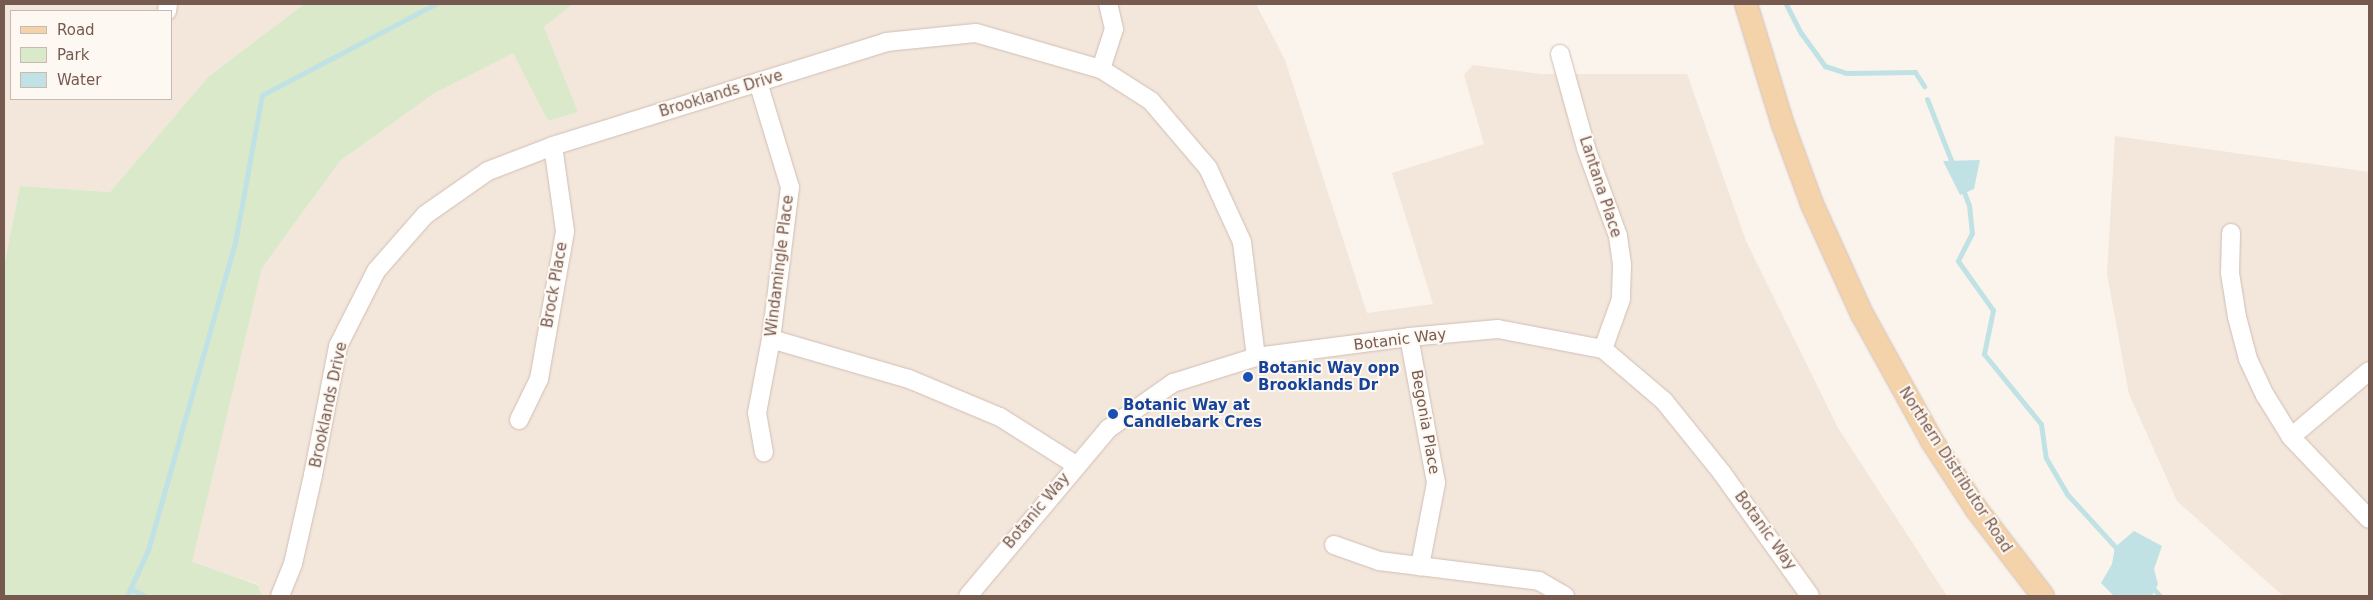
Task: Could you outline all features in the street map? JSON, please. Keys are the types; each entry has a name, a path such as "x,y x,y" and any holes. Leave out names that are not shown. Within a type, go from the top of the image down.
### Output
{"main road":[{"name":"Northern Distributor Road","path":"1746,4 1782,122 1812,204 1862,314 1947,464 1983,518 2042,596"}],"street":[{"path":"1101,69 1114,29 1108,4"},
{"name":"Brooklands Drive","path":"280,596 292,564 314,476 338,346 376,271 425,215 488,171 553,146 886,42 976,33 1101,69 1150,102 1208,168 1242,242 1256,357"},
{"name":"Lantana Place","path":"1560,54 1586,148 1618,236 1622,266 1621,299 1603,349"},
{"name":"Windamingle Place","path":"758,82 790,187 771,339 757,413 764,452"},
{"name":"Brock Place","path":"519,420 538,379 565,231 553,146"},
{"path":"2231,233 2230,273 2248,359 2265,395 2291,437 2369,519"},
{"name":"Botanic Way","path":"968,596 1108,429 1172,382 1256,357 1409,337 1498,329 1603,349 1664,401 1722,473 1810,596"},
{"name":"Begonia Place","path":"1409,337 1436,483 1420,566"},
{"path":"771,339 918,382 1000,417 1076,465"},
{"path":"2291,437 2369,371"},
{"path":"1334,545 1379,561 1539,581 1565,596"}],"shaded area":[{"path":"4,4 304,4 208,77 110,192 20,186 4,266"},
{"path":"573,4 1256,4 1285,60 1367,313 1433,304 1392,173 1484,144 1464,75 1473,65 1541,74 1687,74 1746,241 1838,428 1947,596 262,596 258,584 191,563 262,268 340,161 433,94 513,52 548,121 578,112 544,27"},
{"path":"2115,136 2369,172 2369,596 2283,596 2177,501 2129,394 2107,274"}],"green space":[{"path":"304,4 573,4 544,27 578,112 548,121 513,53 433,94 340,161 262,268 192,562 258,585 262,596 4,596 4,266 20,186 110,192 208,77"}],"water":[{"path":"1980,160 1974,189 1960,195 1943,161"},
{"path":"2134,531 2162,546 2154,569 2158,584 2152,596 2114,596 2101,583 2112,564 2115,547"}],"waterway":[{"path":"127,596 148,550 235,243 262,95 435,4"},
{"path":"1786,4 1801,33 1825,66 1846,73 1915,72 1924,86"},
{"path":"1927,99 1953,165"},
{"path":"1962,187 1969,205 1972,233 1958,261 1993,310 1984,354 2041,424 2046,458 2067,494 2120,552"},
{"path":"2151,586 2160,596"},
{"path":"131,589 145,596"}],"place":[{"name":"Botanic Way opp Brooklands Dr","path":"1248,377"},
{"name":"Botanic Way at Candlebark Cres","path":"1113,414"}]}
